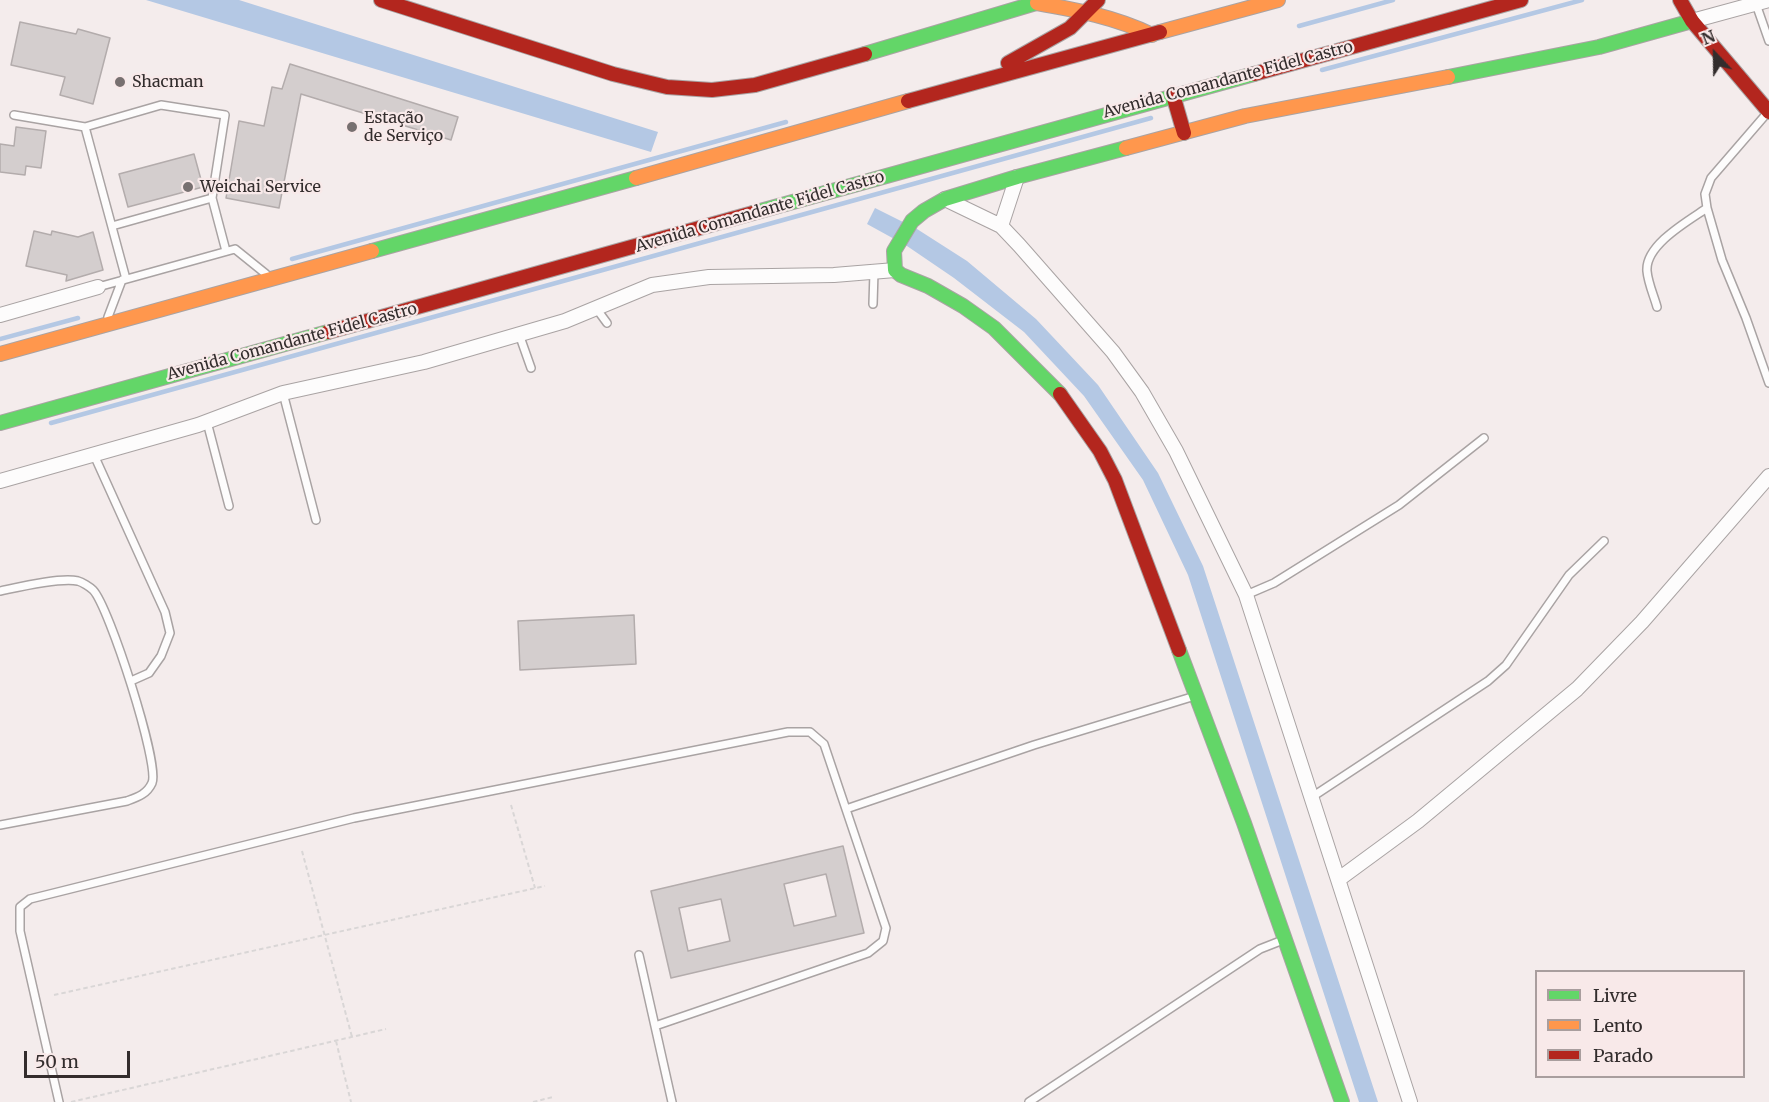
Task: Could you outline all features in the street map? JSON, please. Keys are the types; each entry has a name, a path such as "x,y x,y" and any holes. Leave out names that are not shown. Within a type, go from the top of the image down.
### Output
{"main road":[{"path":"381,0 613,74 667,87 712,90 755,85 1042,2 1129,24 1152,35"},
{"path":"937,93 995,70 1050,41 1070,28 1098,0"},
{"path":"0,354 1278,0"},
{"name":"Avenida Comandante Fidel Castro","path":"0,423 1521,0"},
{"path":"1680,0 1692,21 1769,112"},
{"path":"1118,6 1129,24"},
{"path":"1338,1101 1285,939 1115,480 1101,452 1064,398 994,328 963,306 928,286 901,275 895,270 894,251 912,220 924,211 945,200 1017,177 1245,116 1599,47 1692,21"},
{"path":"1173,95 1184,133"}],"street":[{"path":"1692,21 1760,1"},
{"path":"1001,226 1017,177"},
{"path":"945,200 1001,226 1113,352 1142,392 1176,451 1246,595 1340,879 1410,1102"},
{"path":"0,481 207,422 283,393 424,362 564,321 652,285 709,277 834,275 895,270"},
{"path":"0,315 98,287"},
{"path":"1340,879 1426,814 1577,689 1642,622 1769,476"}],"lane":[{"path":"1760,1 1769,40"},
{"path":"14,115 85,127 161,105 225,116 212,198 226,251"},
{"path":"1769,112 1711,178 1705,194 1722,260 1769,383"},
{"path":"85,127 124,279 105,326"},
{"path":"112,226 212,198"},
{"path":"1658,308 1646,270 1654,250 1674,230 1707,208"},
{"path":"98,287 235,249 273,280"},
{"path":"873,304 874,272"},
{"path":"596,308 607,323"},
{"path":"519,334 531,368"},
{"path":"283,393 316,520"},
{"path":"207,422 229,506"},
{"path":"1246,595 1274,583 1399,505 1484,438"},
{"path":"94,454 165,612 170,633 161,656 149,673 131,681"},
{"path":"1312,797 1488,681 1506,665 1569,575 1604,541"},
{"path":"0,591 47,582 79,581 94,591 131,681 153,765 153,781 145,794 127,801 0,825"},
{"path":"846,809 1034,744 1196,696"},
{"path":"59,1102 20,931 20,907 30,899 354,819 788,732 810,732 824,744 886,928 884,941 868,953 655,1026"},
{"path":"1029,1102 1260,949 1285,939"},
{"path":"639,955 672,1102"}],"path":[{"path":"511,805 535,888"},
{"path":"302,851 352,1037"},
{"path":"54,995 545,886"},
{"path":"71,1102 386,1029"},
{"path":"336,1041 351,1102"},
{"path":"533,1102 554,1097"}],"water":[{"path":"146,0 239,0 658,132 651,152"},
{"path":"875,208 917,229 967,261 1036,319 1098,385 1158,473 1203,566 1378,1102 1359,1102 1188,575 1143,480 1084,396 1024,332 954,278 907,246 867,224"}],"building":[{"path":"20,22 76,34 78,29 110,38 93,104 60,95 65,77 11,65"},
{"path":"290,64 458,117 451,140 301,94 279,208 226,198 239,121 264,126 272,87 282,89"},
{"path":"16,127 46,131 41,168 26,166 25,175 0,172 0,144 14,146"},
{"path":"194,154 203,187 128,207 119,174"},
{"path":"34,231 51,235 52,231 78,237 93,232 103,270 66,281 67,275 26,266"},
{"path":"634,615 636,664 520,670 518,621"},
{"path":"843,846 864,933 671,978 651,891","holes":["826,874 836,916 794,926 784,884","721,899 730,941 688,951 679,908"]}],"waterway":[{"path":"1299,26 1393,0"},
{"path":"1322,70 1582,0"},
{"path":"51,423 1151,118"},
{"path":"292,259 786,122"},
{"path":"0,339 78,318"}],"traffic: fast":[{"path":"865,54 1046,0"},
{"path":"1448,77 1599,47 1692,21"},
{"path":"753,213 1254,74"},
{"path":"1060,394 994,328 963,306 895,270 894,251 912,221 945,199 1126,148"},
{"path":"372,251 636,178"},
{"path":"0,423 328,332"},
{"path":"1179,650 1244,823 1342,1102"}],"traffic: slow":[{"path":"1160,32 1278,0"},
{"path":"1037,3 1110,19 1152,35"},
{"path":"1126,148 1245,116 1448,77"},
{"path":"636,178 908,101"},
{"path":"0,354 372,251"}],"traffic: jam":[{"path":"381,0 613,74 667,87 712,90 755,85 865,54"},
{"path":"1008,63 1070,28 1098,0"},
{"path":"1254,74 1521,0"},
{"path":"1680,0 1692,21 1769,112"},
{"path":"908,101 1160,32"},
{"path":"1173,95 1184,133"},
{"path":"328,332 753,213"},
{"path":"1060,394 1100,451 1115,480 1179,650"}],"place":[{"name":"Shacman","path":"120,82"},
{"name":"Estação de Serviço","path":"352,127"},
{"name":"Weichai Service","path":"188,187"}]}
